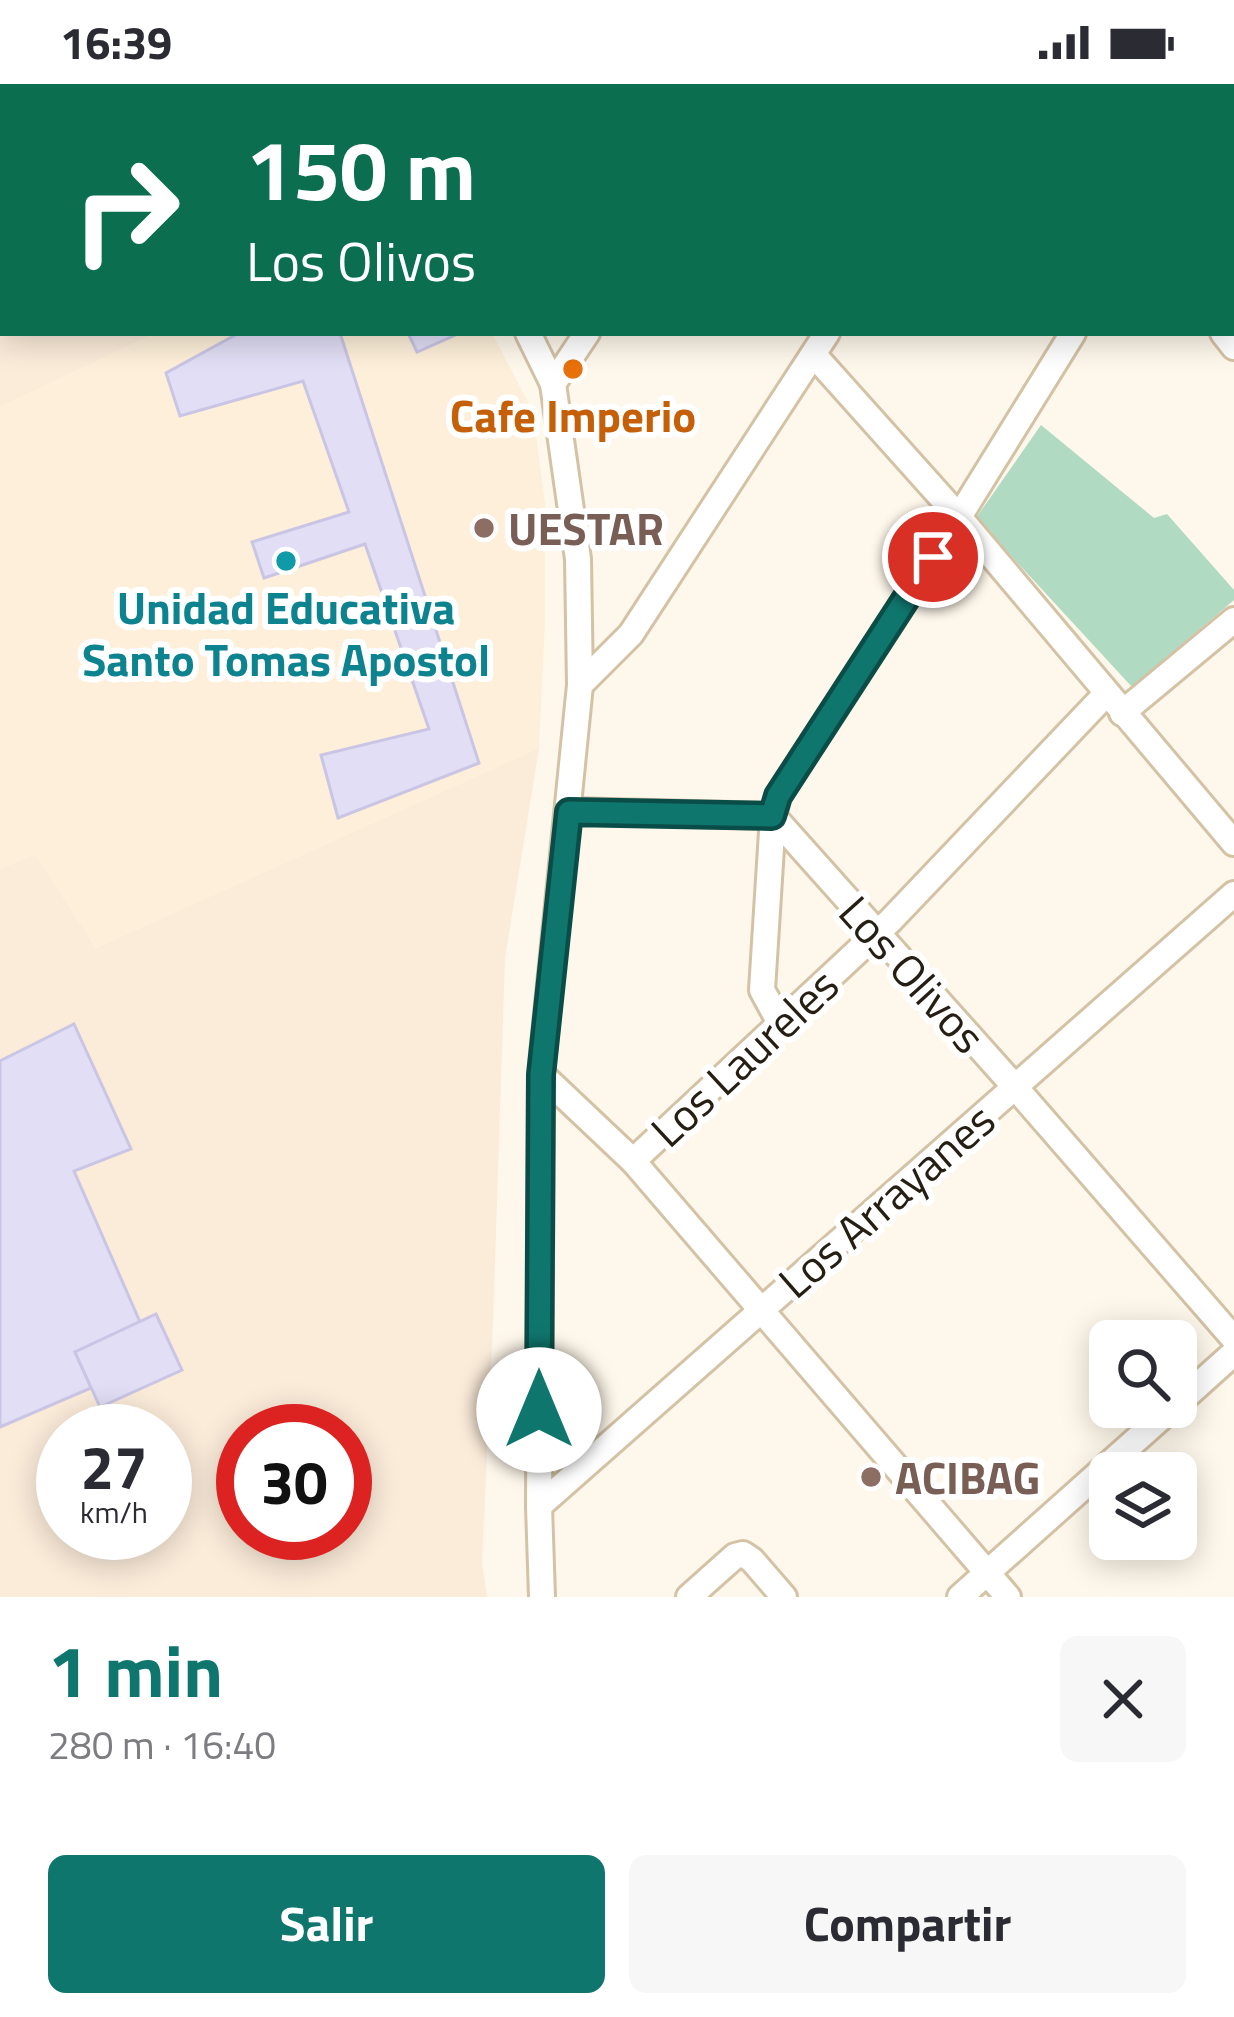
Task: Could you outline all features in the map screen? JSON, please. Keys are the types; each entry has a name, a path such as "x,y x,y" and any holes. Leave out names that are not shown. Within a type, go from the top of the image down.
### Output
{"street":[{"path":"530,336 554,384 578,559 580,685 541,1075 542,1597"},
{"path":"554,384 585,336"},
{"path":"780,1023 762,990 772,816 778,796 1071,336"},
{"path":"580,685 631,634 820,344 959,518 1234,843"},
{"name":"Los Laureles","path":"633,1161 1114,704 1234,620"},
{"path":"569,812 772,816"},
{"name":"Los Olivos","path":"772,816 1234,1339"},
{"name":"Los Arrayanes","path":"539,1506 1234,894"},
{"path":"541,1075 633,1161 1008,1597"},
{"path":"1197,1386 1234,1353"},
{"path":"960,1597 1150,1428"},
{"path":"689,1597 735,1556 743,1555 784,1597"}],"shaded area":[{"path":"0,336 150,336 0,407"},
{"path":"150,336 494,336 533,412 545,504 539,748 96,948 35,854 0,869 0,407"},
{"path":"539,748 505,958 482,1563 487,1597 0,1597 0,869 35,854 96,948"}],"green space":[{"path":"1041,425 1154,518 1167,514 1234,590 1234,600 1132,687 976,518"}],"building":[{"name":"Unidad Educativa Santo Tomas Apostol","path":"234,336 341,336 479,763 338,818 321,755 429,729 365,544 264,578 252,542 349,512 303,381 180,416 166,373"},
{"path":"409,336 453,336 417,352"},
{"path":"74,1024 131,1149 74,1171 140,1322 75,1352 91,1388 54,1404 36,1404 36,1412 0,1427 0,1061"},
{"path":"156,1314 182,1370 99,1404 75,1352"}],"place":[{"name":"Cafe Imperio","path":"573,369"},
{"name":"UESTAR","path":"484,528"},
{"name":"Unidad Educativa Santo Tomas Apostol","path":"286,561"},
{"name":"ACIBAG","path":"871,1477"}],"route":[{"path":"539,1410 541,1075 569,812 772,816 778,796 933,557"}]}
